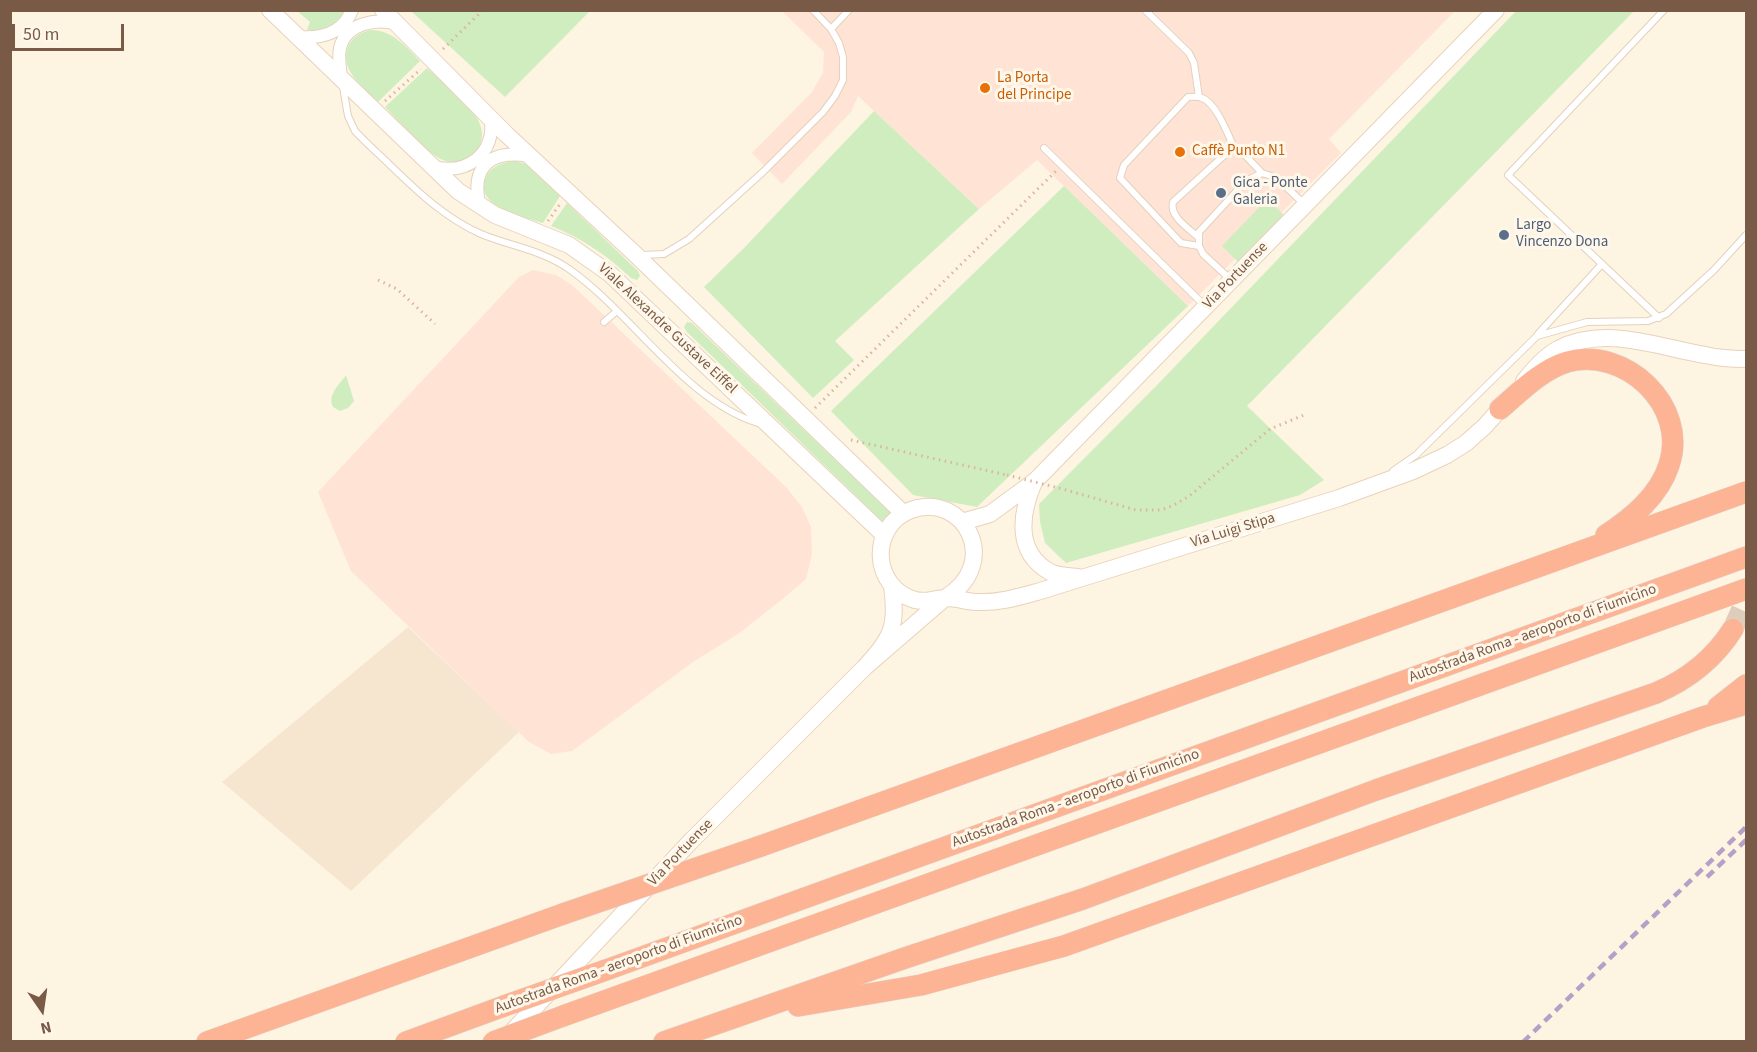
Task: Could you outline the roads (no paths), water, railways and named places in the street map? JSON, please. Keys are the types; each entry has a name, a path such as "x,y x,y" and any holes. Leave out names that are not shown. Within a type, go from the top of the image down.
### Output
{"highway":[{"path":"1500,409 1540,376 1561,364 1580,360 1602,361 1631,371 1649,387 1661,403 1670,424 1672,441 1671,457 1661,482 1648,500 1623,523 1569,555"},
{"path":"207,1041 761,846 1746,492"},
{"name":"Autostrada Roma - aeroporto di Fiumicino","path":"406,1041 1746,557"},
{"name":"Autostrada Roma - aeroporto di Fiumicino","path":"493,1041 1746,589"},
{"path":"664,1041 1083,899 1376,790 1656,693 1702,667 1718,651 1733,629"},
{"path":"1702,717 1746,685"},
{"path":"735,1017 921,985 1064,946 1702,717 1746,704"},
{"path":"196,1041 274,1017"}],"main road":[{"name":"Viale Alexandre Gustave Eiffel","path":"270,10 452,186 480,207 501,218 569,244 599,265 884,535"},
{"name":"Viale Alexandre Gustave Eiffel","path":"383,10 529,156 635,254 903,513"},
{"name":"Via Portuense","path":"864,668 945,598 958,590 968,579 974,565 975,549 971,535 962,522 990,514 1035,481 1496,10"},
{"name":"Via Luigi Stipa","path":"945,598 976,602 996,601 1037,592 1340,498 1413,471 1447,455 1476,434 1543,360 1559,349 1584,340 1608,338 1627,340 1704,355 1746,359"},
{"path":"1035,481 1024,506 1023,515 1024,537 1029,549 1051,573 1082,578"},
{"path":"884,535 892,522 903,513 918,508 934,507 950,512 962,522"},
{"name":"Via Portuense","path":"502,1041 691,841 880,650 890,633 894,612 892,586 884,575 880,561 880,548 884,535"},
{"path":"892,586 903,595 916,600 931,602 945,598"}],"street":[{"path":"299,37 318,37 332,33 345,24 352,10"},
{"path":"341,77 340,49 348,34 369,22 381,21 398,24"},
{"path":"434,167 454,169 466,166 478,158 488,146 490,118"},
{"path":"480,207 477,179 486,164 493,158 506,154 529,156"}],"lane":[{"path":"635,254 655,256 664,254 689,239 764,171 829,104 840,87 844,72 843,57 839,43 831,29 813,10"},
{"path":"831,29 849,10"},
{"path":"1145,10 1189,54 1194,63 1199,97"},
{"path":"1659,318 1508,176 1664,10"},
{"path":"341,77 347,111 355,131 436,207 477,232 557,261 581,278 704,394 739,416 770,426"},
{"path":"1199,246 1181,243 1120,178 1124,165 1188,97 1205,99 1212,105 1235,150"},
{"path":"1044,148 1206,307"},
{"path":"1198,237 1174,214 1173,202 1230,150 1241,151 1262,173 1277,178 1306,206"},
{"path":"1232,281 1206,257 1199,246 1198,237 1204,225 1246,181 1262,173"},
{"path":"1537,336 1587,322 1614,320 1638,322 1659,318 1714,270 1746,235"},
{"path":"1340,498 1410,460 1537,336 1602,264"},
{"path":"604,322 617,311"}],"tunnel":[{"path":"1733,629 1746,600"}],"railway":[{"path":"1523,1042 1746,827"},
{"path":"1707,877 1746,840"}],"place":[{"name":"La Porta del Principe","path":"985,88"},
{"name":"Caffè Punto N1","path":"1180,152"},
{"name":"Gica - Ponte Galeria","path":"1221,193"},
{"name":"Largo Vincenzo Dona","path":"1504,235"}]}
